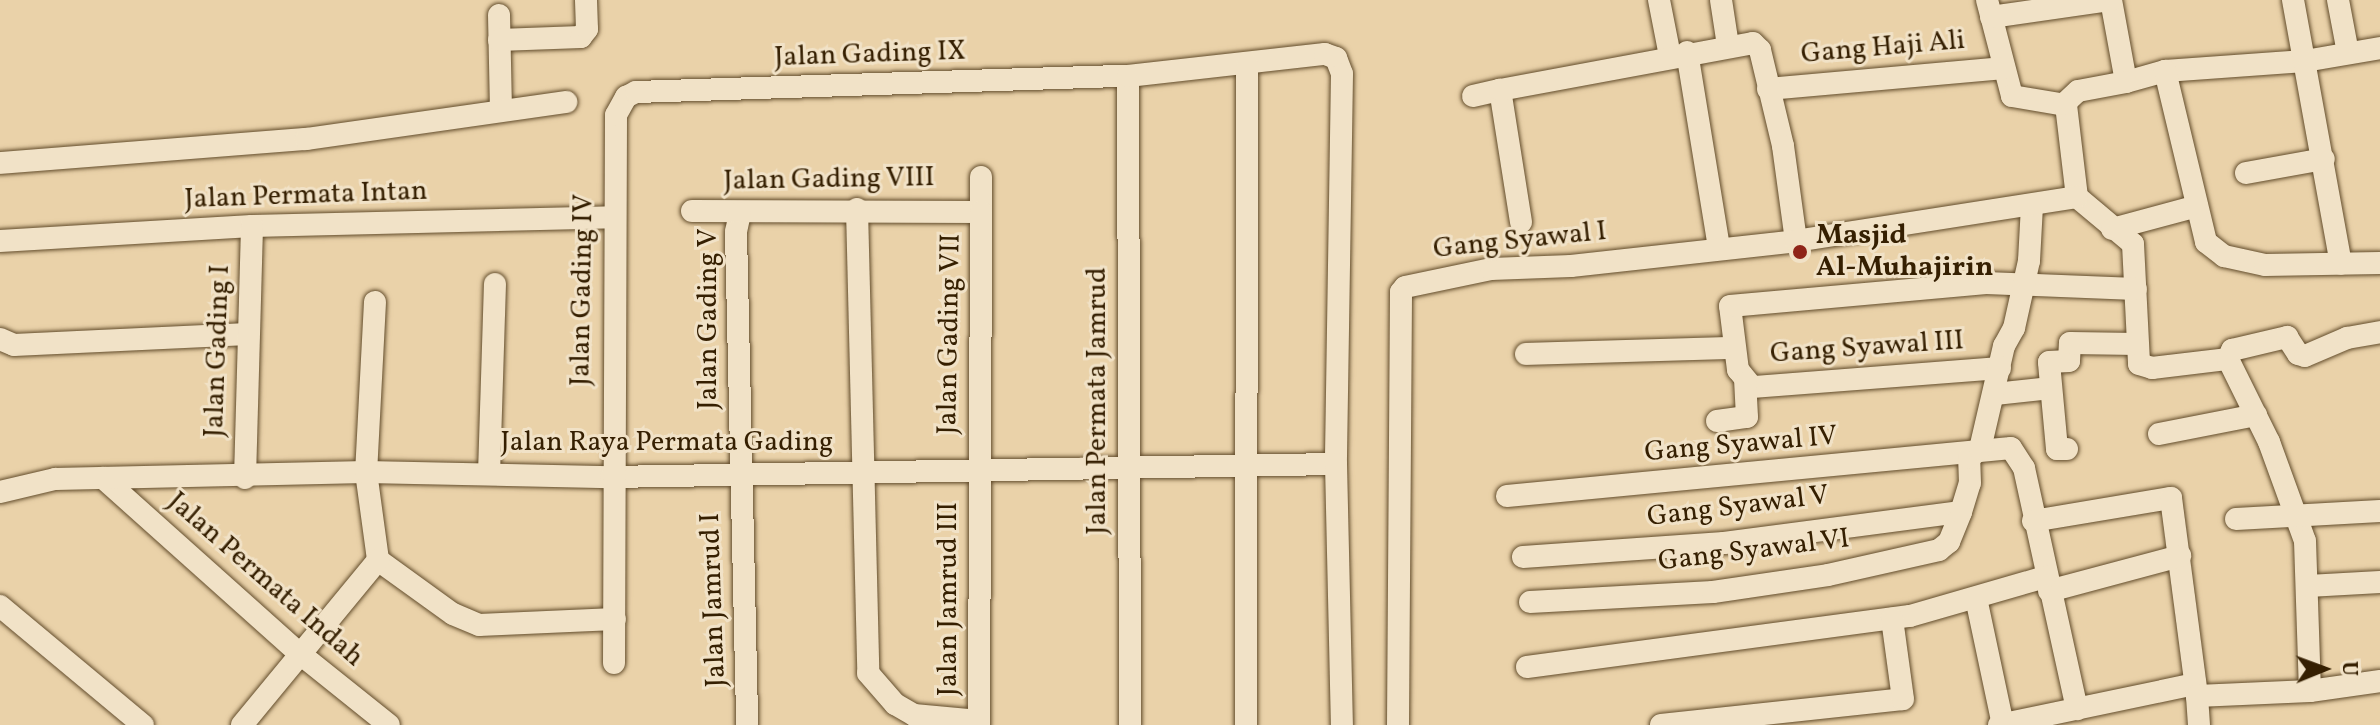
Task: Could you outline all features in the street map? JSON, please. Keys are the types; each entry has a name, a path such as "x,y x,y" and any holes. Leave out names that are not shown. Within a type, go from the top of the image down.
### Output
{"street":[{"path":"499,40 581,37 587,29 586,0"},
{"path":"1659,0 1679,54 1719,247"},
{"path":"1721,0 1728,46"},
{"path":"2064,104 2012,96 1989,8 2111,0 2126,82"},
{"path":"2293,0 2341,264"},
{"path":"2338,0 2348,53"},
{"path":"499,15 501,110"},
{"path":"1473,96 1679,54 1728,46 1758,46 1794,201 1796,241"},
{"path":"2064,104 2078,91 2165,71 2305,61 2380,48"},
{"name":"Jalan Gading IX","path":"618,105 636,92 1128,76 1325,54 1336,58 1342,74 1336,464"},
{"path":"1246,725 1247,65"},
{"name":"Gang Haji Ali","path":"1768,89 2004,68"},
{"path":"2165,71 2206,242 2224,256 2265,265 2380,263"},
{"name":"Jalan Permata Jamrud","path":"1128,76 1130,725"},
{"path":"1500,90 1521,222"},
{"path":"0,163 306,139 566,102"},
{"path":"2064,104 2077,197 2133,244 2137,361 2147,367 2228,359"},
{"name":"Jalan Gading IV","path":"614,663 611,477 618,105"},
{"path":"2246,173 2324,159"},
{"name":"Jalan Gading VII","path":"979,473 974,210 981,177"},
{"name":"Gang Syawal I","path":"1398,725 1402,289 1454,274 1571,266 1719,247 1796,241 2077,197"},
{"name":"Gang Syawal VI","path":"1530,602 1713,592 1905,560 1939,550 1949,542 1961,512 1970,483 1969,458 1980,449 2025,285 2032,206"},
{"path":"2112,229 2197,206"},
{"path":"857,209 860,471 868,673 895,704 914,715 979,723"},
{"name":"Jalan Gading VIII","path":"692,211 974,210"},
{"name":"Jalan Gading V","path":"740,213 736,232 740,474"},
{"name":"Jalan Permata Intan","path":"0,241 252,226 614,217"},
{"name":"Jalan Gading I","path":"245,478 252,226"},
{"path":"1717,421 1747,417 1743,381 1734,348 1730,306 1986,283 2136,289"},
{"path":"489,474 495,284"},
{"path":"375,302 366,472 378,560 453,614 479,625 615,619"},
{"path":"2228,359 2232,350 2286,337 2298,354 2305,356 2347,338 2380,332"},
{"path":"0,339 14,345 248,334"},
{"path":"2067,449 2057,449 2049,362 2069,361 2070,343 2137,344"},
{"path":"1526,354 1734,348"},
{"path":"2228,359 2256,415 2299,519 2308,586 2310,691"},
{"name":"Gang Syawal III","path":"1743,381 1752,387 2000,368"},
{"path":"1995,394 2051,388"},
{"path":"2159,434 2256,415"},
{"name":"Gang Syawal IV","path":"1507,496 2011,448 2021,457 2077,709"},
{"path":"1336,464 1342,725"},
{"name":"Jalan Raya Permata Gading","path":"0,492 55,479 245,478 366,472 611,477 860,471 1127,471 1336,464"},
{"name":"Jalan Jamrud III","path":"979,473 979,723"},
{"name":"Jalan Jamrud I","path":"740,474 747,725"},
{"name":"Jalan Permata Indah","path":"103,478 299,653 389,725"},
{"path":"2033,521 2171,498 2199,725"},
{"path":"2236,519 2299,519 2380,511"},
{"name":"Gang Syawal V","path":"1523,557 1724,543 1961,512"},
{"path":"1527,667 1892,619 1976,598 2180,556"},
{"path":"242,725 378,560"},
{"path":"2308,586 2380,582"},
{"path":"1976,598 2001,724 2196,690 2310,691 2380,681"},
{"path":"0,606 143,725"},
{"path":"1671,724 1803,719 1905,698 1892,619"}],"place":[{"name":"Masjid Al-Muhajirin","path":"1800,252"}]}
